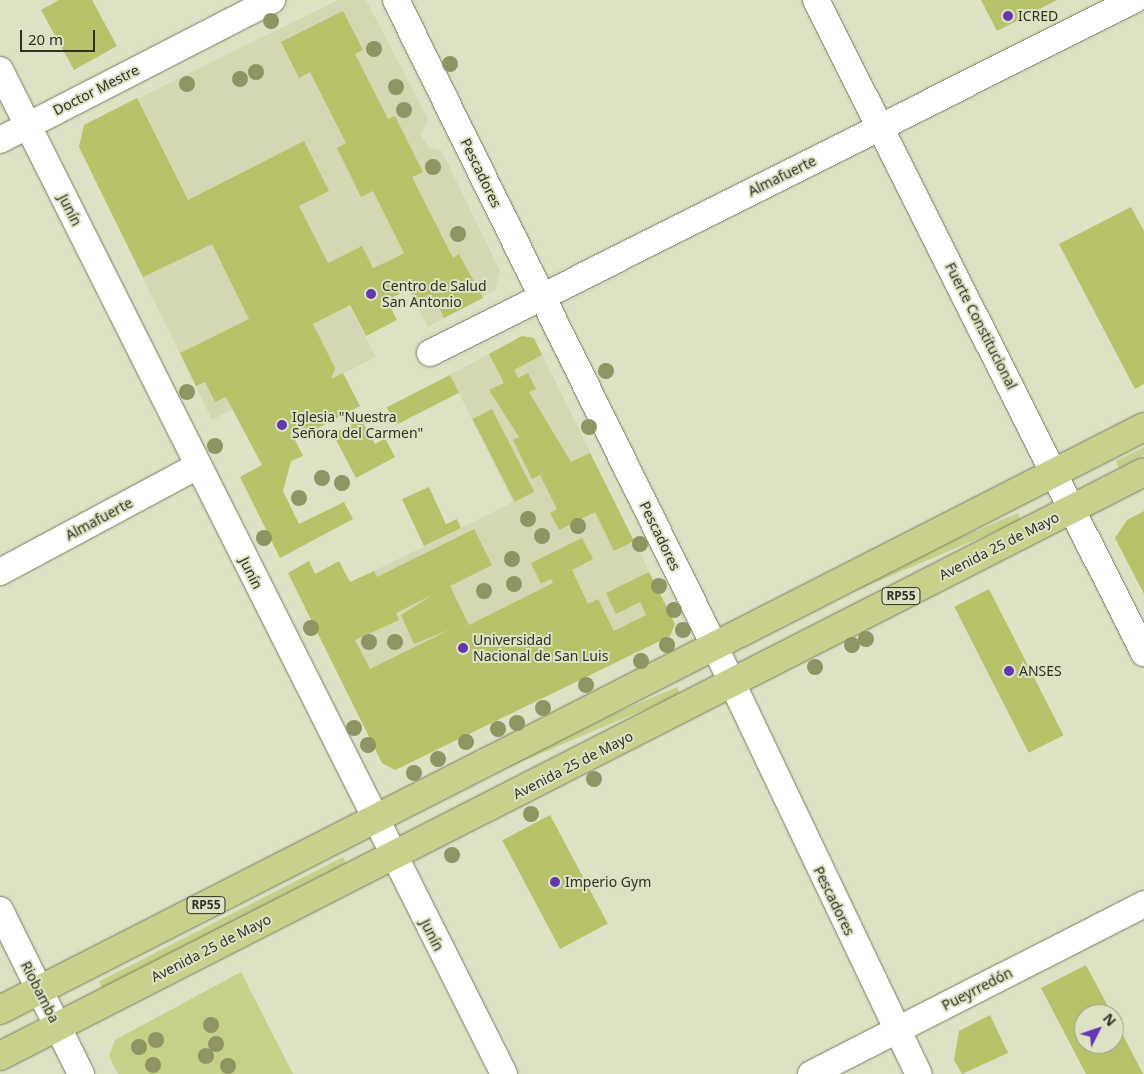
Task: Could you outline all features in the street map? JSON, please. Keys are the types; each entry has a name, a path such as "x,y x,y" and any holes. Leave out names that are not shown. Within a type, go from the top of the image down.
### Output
{"main road":[{"name":"RP55","path":"0,1010 1144,427"},
{"name":"Avenida 25 de Mayo","path":"0,1056 392,856 731,687 1144,472"}],"street":[{"name":"Doctor Mestre","path":"0,140 272,0"},
{"name":"Pescadores","path":"396,0 714,646 731,687 919,1074"},
{"name":"Fuerte Constitucional","path":"816,0 882,127 1144,653"},
{"name":"Almafuerte","path":"430,353 542,295 1134,0"},
{"name":"Junín","path":"0,70 392,856 504,1074"},
{"name":"Almafuerte","path":"0,572 198,466"},
{"name":"Pueyrredón","path":"811,1074 1144,904"},
{"name":"Riobamba","path":"0,910 81,1074"}],"shaded area":[{"path":"338,0 366,0 428,119 421,135 428,147 442,151 500,271 495,290 428,327 393,259 373,268 362,247 328,264 376,357 280,405 272,389 212,420 79,147 84,125"},
{"path":"522,336 534,338 675,624 670,636 395,770 382,763 304,606 513,502 450,375"}],"green space":[{"path":"1144,447 1144,455 1119,468 1116,461"},
{"path":"1018,513 1021,520 769,627 766,620"},
{"path":"677,687 680,694 428,801 425,794"},
{"path":"343,857 346,863 102,988 99,981"},
{"path":"241,972 293,1074 118,1074 109,1056 115,1040"}],"building":[{"path":"59,0 92,0 117,46 74,70 41,10"},
{"name":"ICRED","path":"981,0 1057,0 997,31"},
{"path":"343,11 363,50 355,54 388,119 395,116 423,172 412,177 453,258 459,254 483,298 444,318 436,301 419,309 409,289 387,300 397,320 366,336 350,305 313,324 335,368 331,379 343,373 360,406 295,440 303,456 291,461 283,491 299,524 344,502 353,519 280,558 240,477 262,465 226,397 215,402 205,382 196,386 180,353 249,319 212,244 143,277 79,147 84,125 137,98 188,200 304,141 329,191 299,206 328,263 362,246 373,268 393,259 404,253 373,191 361,197 337,148 346,143 310,72 299,78 281,42"},
{"path":"1131,207 1144,231 1144,384 1135,389 1059,244"},
{"path":"522,336 534,338 542,355 514,370 518,378 528,373 536,389 529,392 571,462 590,453 634,541 614,551 595,512 559,530 550,513 557,509 540,475 532,479 513,440 519,437 489,390 504,383 489,354"},
{"name":"Iglesia \"Nuestra Señora del Carmen\"","path":"450,375 459,393 396,425 387,407"},
{"path":"492,409 534,492 515,502 472,419"},
{"name":"Iglesia \"Nuestra Señora del Carmen\"","path":"361,419 375,444 385,438 395,457 356,478 333,434"},
{"path":"429,487 446,524 457,519 461,528 424,546 402,499"},
{"path":"1144,511 1144,594 1115,538 1127,520"},
{"name":"Universidad Nacional de San Luis","path":"474,529 492,565 450,586 469,625 553,583 551,579 541,584 531,563 582,538 593,559 572,570 588,604 598,599 614,631 646,615 640,602 616,614 606,593 649,572 675,624 670,636 395,770 382,763 288,573 309,561 315,574 339,561 350,582 374,571 377,577","holes":["434,594 401,615 414,644 451,629 370,669 355,640 399,620 396,613"]},
{"name":"ANSES","path":"989,589 1063,735 1029,753 954,607"},
{"name":"Imperio Gym","path":"550,815 608,924 560,949 502,840"},
{"path":"1086,965 1107,1004 1074,1004 1074,1051 1041,988"},
{"path":"990,1015 1008,1053 962,1074 954,1060 959,1031"},
{"path":"1124,1037 1143,1074 1086,1074 1076,1054 1124,1054"}],"place":[{"name":"ICRED","path":"1008,16"},
{"name":"Centro de Salud San Antonio","path":"371,294"},
{"name":"Iglesia \"Nuestra Señora del Carmen\"","path":"282,425"},
{"name":"Universidad Nacional de San Luis","path":"463,648"},
{"name":"ANSES","path":"1009,671"},
{"name":"Imperio Gym","path":"555,882"}]}
